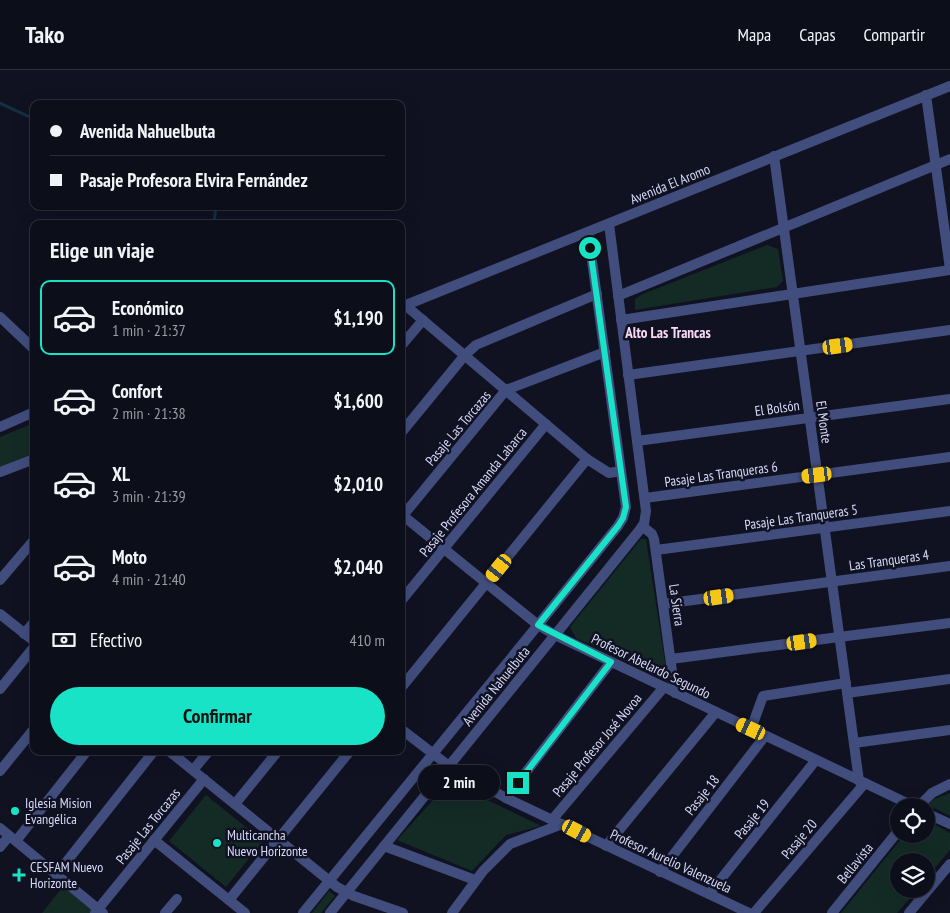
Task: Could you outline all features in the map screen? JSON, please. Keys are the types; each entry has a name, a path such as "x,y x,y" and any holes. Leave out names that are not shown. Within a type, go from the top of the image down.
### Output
{"street":[{"name":"Avenida El Aromo","path":"405,305 950,86"},
{"path":"621,320 950,270 946,211 936,165 926,95"},
{"name":"El Monte","path":"774,156 846,688 862,782"},
{"path":"618,296 950,159"},
{"path":"608,224 645,498 646,511 642,526"},
{"name":"Avenida Nahuelbuta","path":"304,913 623,518 626,507 588,232"},
{"path":"405,428 465,355 476,345 597,294"},
{"path":"405,307 423,320 588,459 610,472 621,471"},
{"path":"0,317 30,345"},
{"path":"405,341 423,320"},
{"path":"628,375 950,330"},
{"name":"Pasaje Las Torcazas","path":"405,511 506,390 605,352"},
{"name":"El Bolsón","path":"637,441 950,399"},
{"path":"0,427 30,415"},
{"name":"Pasaje Profesora Amanda Labarca","path":"405,596 546,424"},
{"name":"Pasaje Las Tranqueras 6","path":"645,498 950,457"},
{"path":"405,683 588,459"},
{"path":"0,472 30,461"},
{"name":"Pasaje Las Tranqueras 5","path":"656,550 950,511"},
{"name":"Profesor Abelardo Segundo","path":"405,517 538,625 555,635 896,798"},
{"name":"Avenida Nahuelbuta","path":"330,913 642,526"},
{"name":"La Sierra","path":"642,526 652,534 654,539 676,693"},
{"path":"0,580 30,545"},
{"name":"Las Tranqueras 4","path":"663,604 950,566"},
{"path":"0,614 30,638"},
{"path":"671,659 950,623"},
{"path":"24,634 30,627"},
{"path":"0,689 30,652"},
{"path":"506,798 611,662"},
{"path":"751,729 763,696 950,679"},
{"name":"Pasaje Profesor José Novoa","path":"452,913 475,880 510,844 557,822 664,687"},
{"path":"606,846 716,712"},
{"path":"854,743 950,730"},
{"name":"Profesor Aurelio Valenzuela","path":"405,732 449,766 506,798 749,913"},
{"path":"0,771 30,734"},
{"name":"Pasaje 18","path":"660,872 765,736"},
{"path":"0,847 12,838 84,755"},
{"path":"56,874 151,755"},
{"path":"174,755 346,893 403,913"},
{"path":"193,770 205,755"},
{"path":"235,804 275,755"},
{"path":"229,900 347,755"},
{"name":"Pasaje 19","path":"709,894 816,760"},
{"name":"Pasaje Las Torcazas","path":"99,912 204,779"},
{"name":"Pasaje 20","path":"754,913 862,782"},
{"path":"926,798 932,792 950,784"},
{"path":"935,817 950,824"},
{"path":"0,828 99,912"},
{"path":"154,840 245,913"},
{"name":"Bellavista","path":"832,913 890,841"},
{"path":"384,846 475,880"},
{"path":"909,913 950,864"},
{"path":"165,913 176,899"}],"green space":[{"path":"767,245 778,249 783,281 777,287 635,310 635,299 643,294"},
{"path":"29,425 30,455 0,467 0,437"},
{"path":"641,539 646,539 668,682 576,638 570,627"},
{"path":"446,786 459,786 541,826 506,835 472,871 397,840"},
{"path":"950,793 950,816 935,808 935,799"},
{"path":"206,795 263,841 226,887 169,841"},
{"path":"935,825 950,833 950,850 935,868 935,853 890,853 890,898 910,898 897,913 841,913 898,843 935,843"},
{"path":"66,883 95,913 42,913"},
{"path":"329,891 335,896 321,913 312,913"}],"waterway":[{"path":"0,103 30,117"},
{"path":"214,220 216,210"}],"place":[{"name":"Iglesia Mision Evangélica","path":"15,811"},
{"name":"Multicancha Nuevo Horizonte","path":"217,843"},
{"name":"CESFAM Nuevo Horizonte","path":"19,875"}],"district":[{"name":"Alto Las Trancas","path":"668,333"}],"route":[{"path":"518,783 611,662 538,625 618,526 623,518 626,507 590,248"}]}
